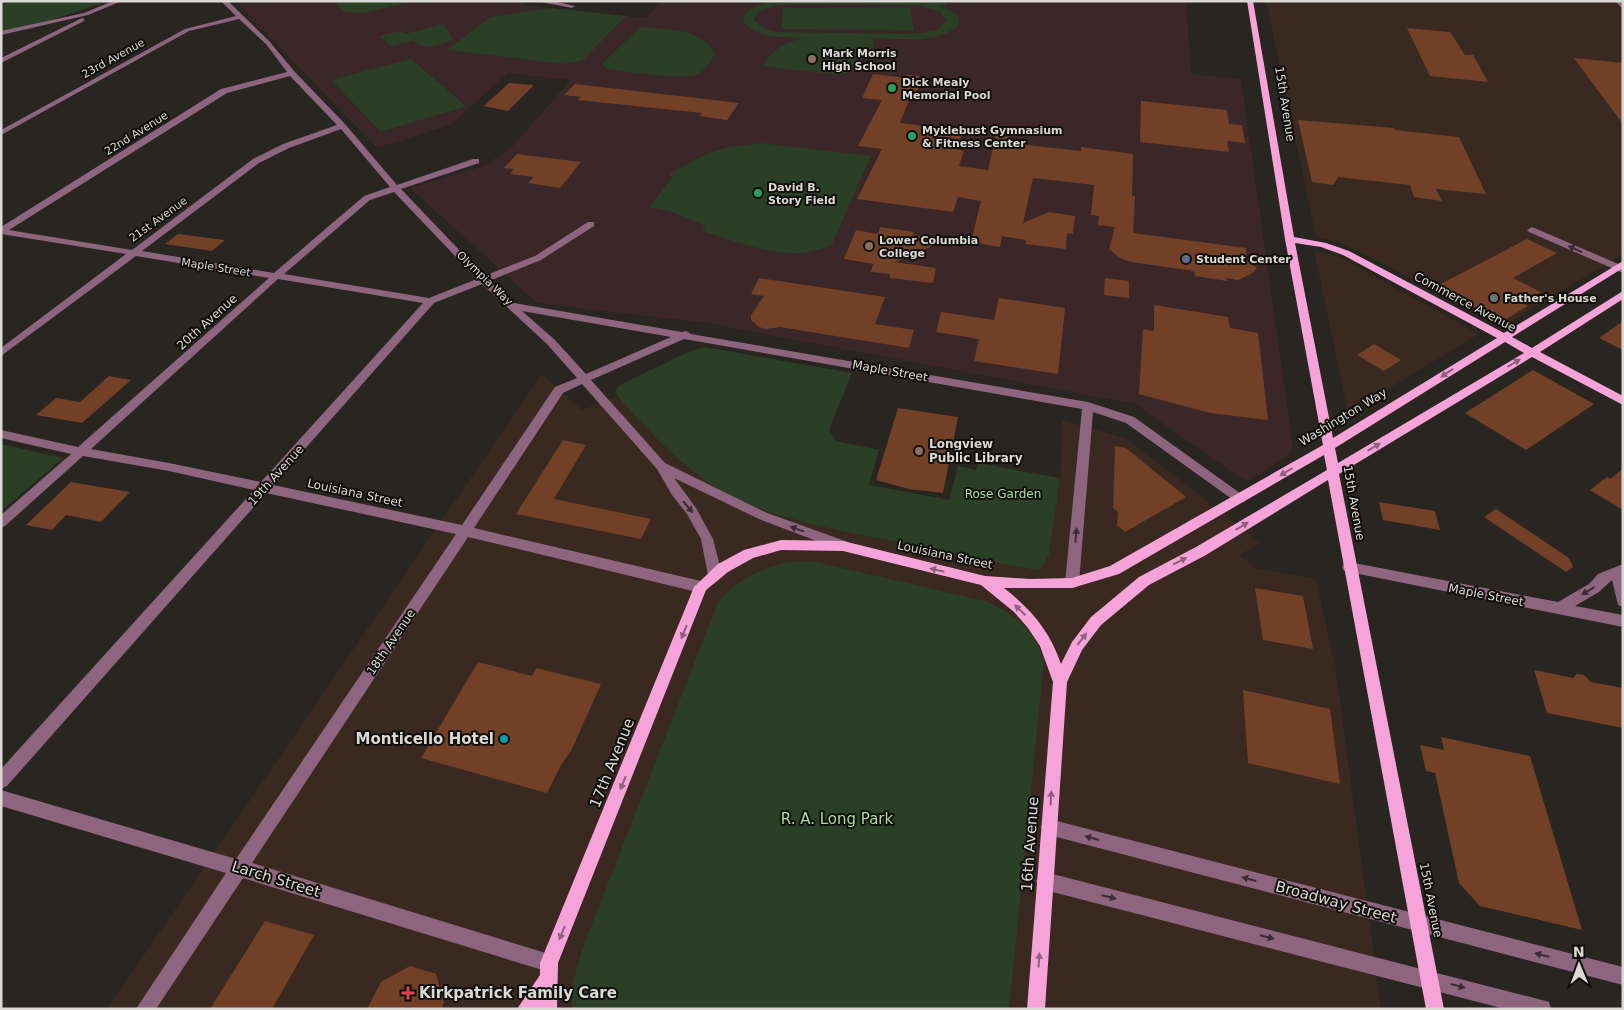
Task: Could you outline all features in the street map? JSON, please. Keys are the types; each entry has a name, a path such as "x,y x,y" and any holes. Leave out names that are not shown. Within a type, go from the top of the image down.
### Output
{"main road":[{"name":"15th Avenue","path":"1250,1 1290,239 1319,386 1332,472 1435,1009"},
{"name":"Commerce Avenue","path":"1290,239 1323,245 1346,253 1623,402"},
{"name":"Washington Way","path":"1072,583 1114,570 1240,499 1328,447 1503,336 1621,267"},
{"path":"1332,472 1533,352 1623,294"},
{"name":"16th Avenue","path":"1036,1009 1060,682 1077,646 1096,620 1144,580 1200,551 1332,472"},
{"name":"Louisiana Street","path":"749,554 781,545 843,546 985,581 1030,584 1072,583"},
{"name":"17th Avenue","path":"548,1009 549,970 702,587 715,574 749,554"},
{"name":"16th Avenue","path":"985,581 1020,609 1037,628 1046,642 1060,682"},
{"path":"526,1009 549,970"}],"street":[{"path":"1,61 119,1"},
{"name":"Olympia Way","path":"224,1 268,43 291,72 342,126 395,188 484,281 514,306 662,466 676,492 692,511 708,539 715,574"},
{"path":"539,1 572,6"},
{"path":"1618,1 1623,7"},
{"path":"1,33 99,10"},
{"name":"23rd Avenue","path":"1,133 187,30 240,16"},
{"name":"22nd Avenue","path":"1,231 224,91 291,72"},
{"name":"21st Avenue","path":"1,353 256,161 286,146 342,126"},
{"name":"20th Avenue","path":"1,523 275,277 367,198 476,161"},
{"name":"19th Avenue","path":"1,781 430,301 538,258 591,224"},
{"path":"1532,230 1621,267"},
{"name":"Maple Street","path":"1,231 430,301"},
{"name":"Maple Street","path":"514,306 686,334 1088,406 1130,420 1240,499"},
{"name":"18th Avenue","path":"145,1009 559,390 686,334"},
{"path":"1072,583 1088,406"},
{"name":"Louisiana Street","path":"1,434 82,452 169,467 263,489 464,531 702,587"},
{"name":"Louisiana Street","path":"662,466 764,516 843,546"},
{"name":"Maple Street","path":"1350,567 1623,621"},
{"path":"1558,609 1594,588 1603,578 1620,571 1623,601"},
{"name":"Larch Street","path":"1,798 239,868 549,970"},
{"name":"Broadway Street","path":"1049,827 1623,976"},
{"path":"1045,880 1542,1009"}],"shaded area":[{"name":"Lower Columbia College","path":"243,1 525,1 521,5 645,18 662,1 1186,1 1191,74 1241,79 1293,447 1291,453 1250,481 1242,479 1135,404 707,323 537,303 410,188 481,167 510,149 571,80 508,73 450,125 377,148 237,3"},
{"path":"1266,1 1623,1 1623,254 1502,327 1363,253 1338,242 1316,237"},
{"path":"1314,251 1339,257 1479,334 1353,410 1347,408"},
{"path":"542,374 582,410 617,396 683,464 715,487 753,506 785,517 829,528 1040,571 1049,555 1060,478 1062,420 1127,439 1261,543 1239,555 1257,569 1316,579 1336,672 1381,1009 107,1009"}],"green space":[{"path":"1,1 108,1 51,20 1,31"},
{"path":"332,1 413,1 364,13 345,12"},
{"path":"774,1 946,1 947,5 940,5 956,14 959,20 958,26 938,36 916,39 870,38 874,42 873,47 848,73 838,75 762,66 775,50 792,41 806,38 764,35 756,32 743,21 744,16 751,9","holes":["786,4 920,5 940,12 947,21 937,30 915,34 777,32 766,29 754,21 755,16 763,10"]},
{"path":"551,8 626,16 583,60 563,64 447,50 491,17"},
{"path":"783,8 910,8 914,30 781,29"},
{"path":"444,24 453,40 428,47 413,41 391,46 379,36 401,31 405,34"},
{"path":"640,27 682,31 692,34 701,38 715,53 704,70 691,76 667,76 607,69 602,64"},
{"path":"411,59 466,106 381,132 331,80"},
{"name":"David B. Story Field","path":"759,143 871,156 832,244 800,253 767,250 702,231 706,226 670,211 650,207 671,179 670,174 718,150"},
{"name":"Rose Garden","path":"704,347 852,373 829,430 836,441 879,450 869,485 949,500 958,466 976,470 978,463 1060,478 1049,555 1040,571 796,520 754,506 734,497 700,477 662,444 617,396 616,390 620,385 688,352"},
{"path":"1,444 63,458 1,511"},
{"name":"R. A. Long Park","path":"789,562 816,562 985,601 1005,611 1021,623 1034,638 1039,648 1044,659 1009,1009 572,1009 573,982 582,950 719,600 735,585 751,575"}],"building":[{"path":"1407,28 1450,32 1465,55 1473,55 1488,82 1430,76"},
{"path":"1574,58 1623,63 1623,124 1605,100"},
{"path":"873,74 906,78 907,75 920,76 918,79 922,79 913,101 909,100 900,123 963,131 956,149 964,151 959,166 988,170 996,135 1011,137 1009,143 1081,151 1081,147 1133,154 1132,196 1135,196 1133,233 1246,248 1247,261 1257,268 1251,274 1238,280 1226,278 1227,281 1195,276 1194,271 1131,262 1120,258 1109,249 1115,227 1098,225 1099,216 1091,215 1094,185 1033,178 1023,223 1049,212 1075,216 1073,234 1067,233 1066,249 1026,244 1026,240 1002,236 1000,247 971,242 981,201 958,197 953,212 857,199 882,149 858,146 882,100 862,98"},
{"path":"509,83 534,85 508,111 484,106"},
{"path":"575,84 739,103 727,120 699,116 702,113 578,100 581,97 564,95"},
{"path":"1141,101 1227,110 1229,124 1242,125 1245,143 1227,141 1229,152 1140,142"},
{"path":"1298,120 1394,128 1395,130 1459,137 1486,194 1436,189 1442,201 1414,197 1410,185 1338,177 1333,185 1312,182"},
{"path":"517,154 581,162 560,188 528,183 534,177 510,174 514,169 504,168"},
{"path":"880,227 914,232 913,235 947,240 895,262 936,268 933,283 890,278 890,274 870,272 874,264 844,259 856,230 878,234"},
{"path":"178,234 225,240 212,251 165,244"},
{"name":"Father's House","path":"1527,239 1557,253 1513,278 1541,292 1523,303 1528,306 1501,322 1435,287"},
{"path":"759,278 885,297 875,324 914,330 909,348 780,327 766,329 759,327 751,320 751,315 764,296 751,294"},
{"path":"1105,278 1129,281 1129,298 1104,295"},
{"path":"999,298 1065,308 1058,374 974,361 979,339 936,332 941,312 994,320"},
{"path":"1154,305 1228,317 1230,328 1258,333 1268,420 1210,413 1139,394 1143,329 1154,331"},
{"path":"1623,321 1623,350 1599,338"},
{"path":"1374,344 1401,360 1384,371 1357,355"},
{"path":"1533,370 1594,404 1526,450 1465,413"},
{"path":"109,376 131,380 82,423 36,415 56,398 80,402"},
{"name":"Longview Public Library","path":"898,408 958,417 943,493 909,489 876,480"},
{"path":"563,440 586,445 554,499 651,519 641,539 516,514"},
{"path":"1115,446 1126,448 1186,497 1125,532 1117,525 1118,512 1113,508"},
{"path":"1623,469 1623,510 1590,490 1607,477 1610,479"},
{"path":"71,482 130,492 101,522 66,515 52,530 26,525"},
{"path":"1379,502 1435,511 1440,530 1383,520"},
{"path":"1496,509 1569,558 1573,567 1566,572 1484,517"},
{"path":"1255,588 1303,596 1313,649 1263,640"},
{"name":"Monticello Hotel","path":"478,662 532,676 536,668 601,684 571,751 561,765 547,793 421,758"},
{"path":"1534,670 1573,678 1577,674 1584,675 1591,682 1623,688 1623,728 1547,713"},
{"path":"1243,690 1330,709 1340,784 1248,763"},
{"path":"1441,737 1530,756 1582,930 1480,906 1459,883 1435,773 1426,771 1420,745 1444,750"},
{"path":"265,921 314,935 272,1009 210,1009"},
{"name":"Kirkpatrick Family Care","path":"410,966 436,974 444,1003 441,1009 367,1009 381,982"}],"place":[{"name":"Mark Morris High School","path":"812,59"},
{"name":"Dick Mealy Memorial Pool","path":"892,88"},
{"name":"Myklebust Gymnasium & Fitness Center","path":"912,136"},
{"name":"David B. Story Field","path":"758,193"},
{"name":"Lower Columbia College","path":"869,246"},
{"name":"Student Center","path":"1186,259"},
{"name":"Father's House","path":"1494,298"},
{"name":"Longview Public Library","path":"919,451"},
{"name":"Monticello Hotel","path":"504,739"},
{"name":"Kirkpatrick Family Care","path":"408,993"}]}
